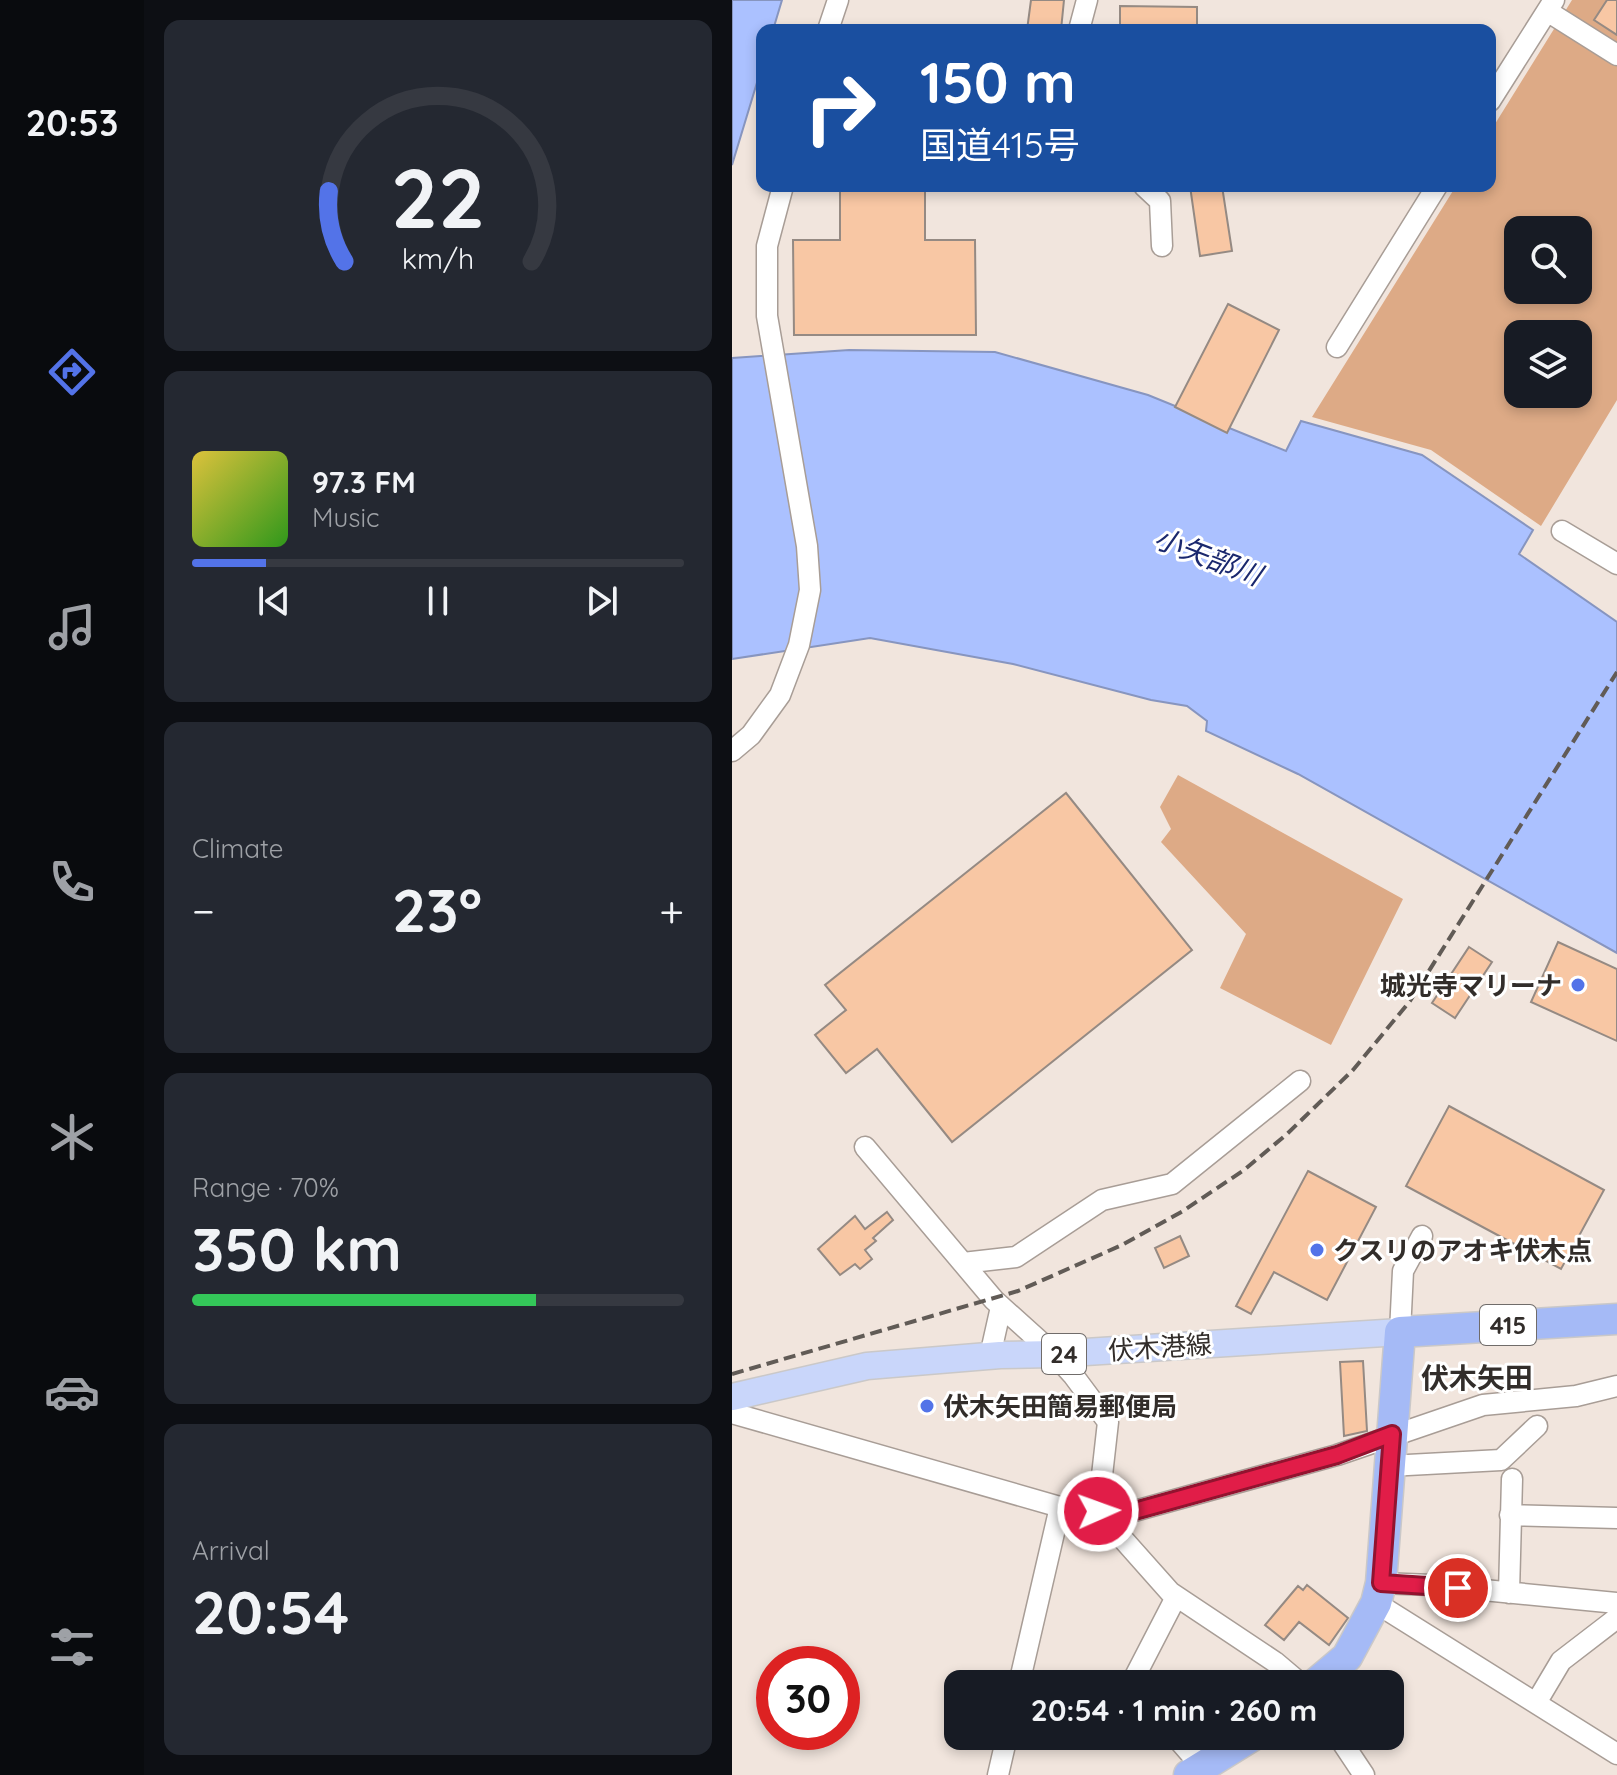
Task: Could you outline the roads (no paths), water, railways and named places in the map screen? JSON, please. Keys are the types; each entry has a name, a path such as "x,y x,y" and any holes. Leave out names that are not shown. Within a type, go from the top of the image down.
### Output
{"highway":[{"name":"415","path":"1400,1332 1617,1319"},
{"path":"1332,1670 1347,1657 1378,1593 1400,1332"},
{"path":"1196,1771 1230,1750"}],"main road":[{"name":"伏木港線","path":"732,1397 867,1366 1400,1332"}],"street":[{"path":"830,24 838,0"},
{"path":"1081,24 1087,0"},
{"path":"1496,92 1550,6 1617,55"},
{"path":"732,751 751,735 780,695 799,645 810,590 807,546 767,316 767,246 781,192"},
{"path":"1150,192 1160,201 1162,246"},
{"path":"1337,347 1433,192"},
{"path":"1562,531 1617,564"},
{"path":"967,1268 1016,1257 1102,1200 1172,1184 1300,1081"},
{"path":"865,1147 1001,1307 1073,1375 1108,1422 1098,1511 1176,1597 1284,1670"},
{"path":"1400,1332 1403,1271 1422,1236"},
{"path":"990,1356 1001,1307"},
{"path":"732,1413 1060,1507 1131,1512 1337,1455 1483,1405 1576,1396 1617,1386"},
{"path":"1389,1466 1501,1460 1537,1426"},
{"path":"1509,1593 1512,1479"},
{"path":"1022,1670 1060,1507"},
{"path":"1510,1515 1617,1518"},
{"path":"1378,1593 1509,1593 1617,1603"},
{"path":"1378,1593 1536,1703 1617,1754"},
{"path":"1138,1670 1176,1597"},
{"path":"1536,1703 1561,1661 1617,1618"},
{"path":"998,1775 1004,1750"},
{"path":"1183,1750 1196,1771"},
{"path":"1347,1750 1364,1775"}],"water":[{"path":"732,0 782,0 775,24 756,24 756,86 732,165"},
{"name":"小矢部川","path":"849,350 995,352 1148,395 1286,451 1301,421 1422,455 1533,530 1519,554 1617,622 1617,953 1298,774 1206,731 1207,721 1187,706 1151,700 1013,664 870,638 732,659 732,358"}],"railway":[{"path":"732,1374 1018,1291 1122,1245 1183,1211 1244,1170 1287,1134 1353,1070 1410,1001 1617,672"}],"place":[{"name":"城光寺マリーナ","path":"1578,985"},
{"name":"クスリのアオキ伏木点","path":"1317,1250"},
{"name":"伏木矢田簡易郵便局","path":"927,1406"}],"district":[{"name":"伏木矢田","path":"1477,1377"}]}
